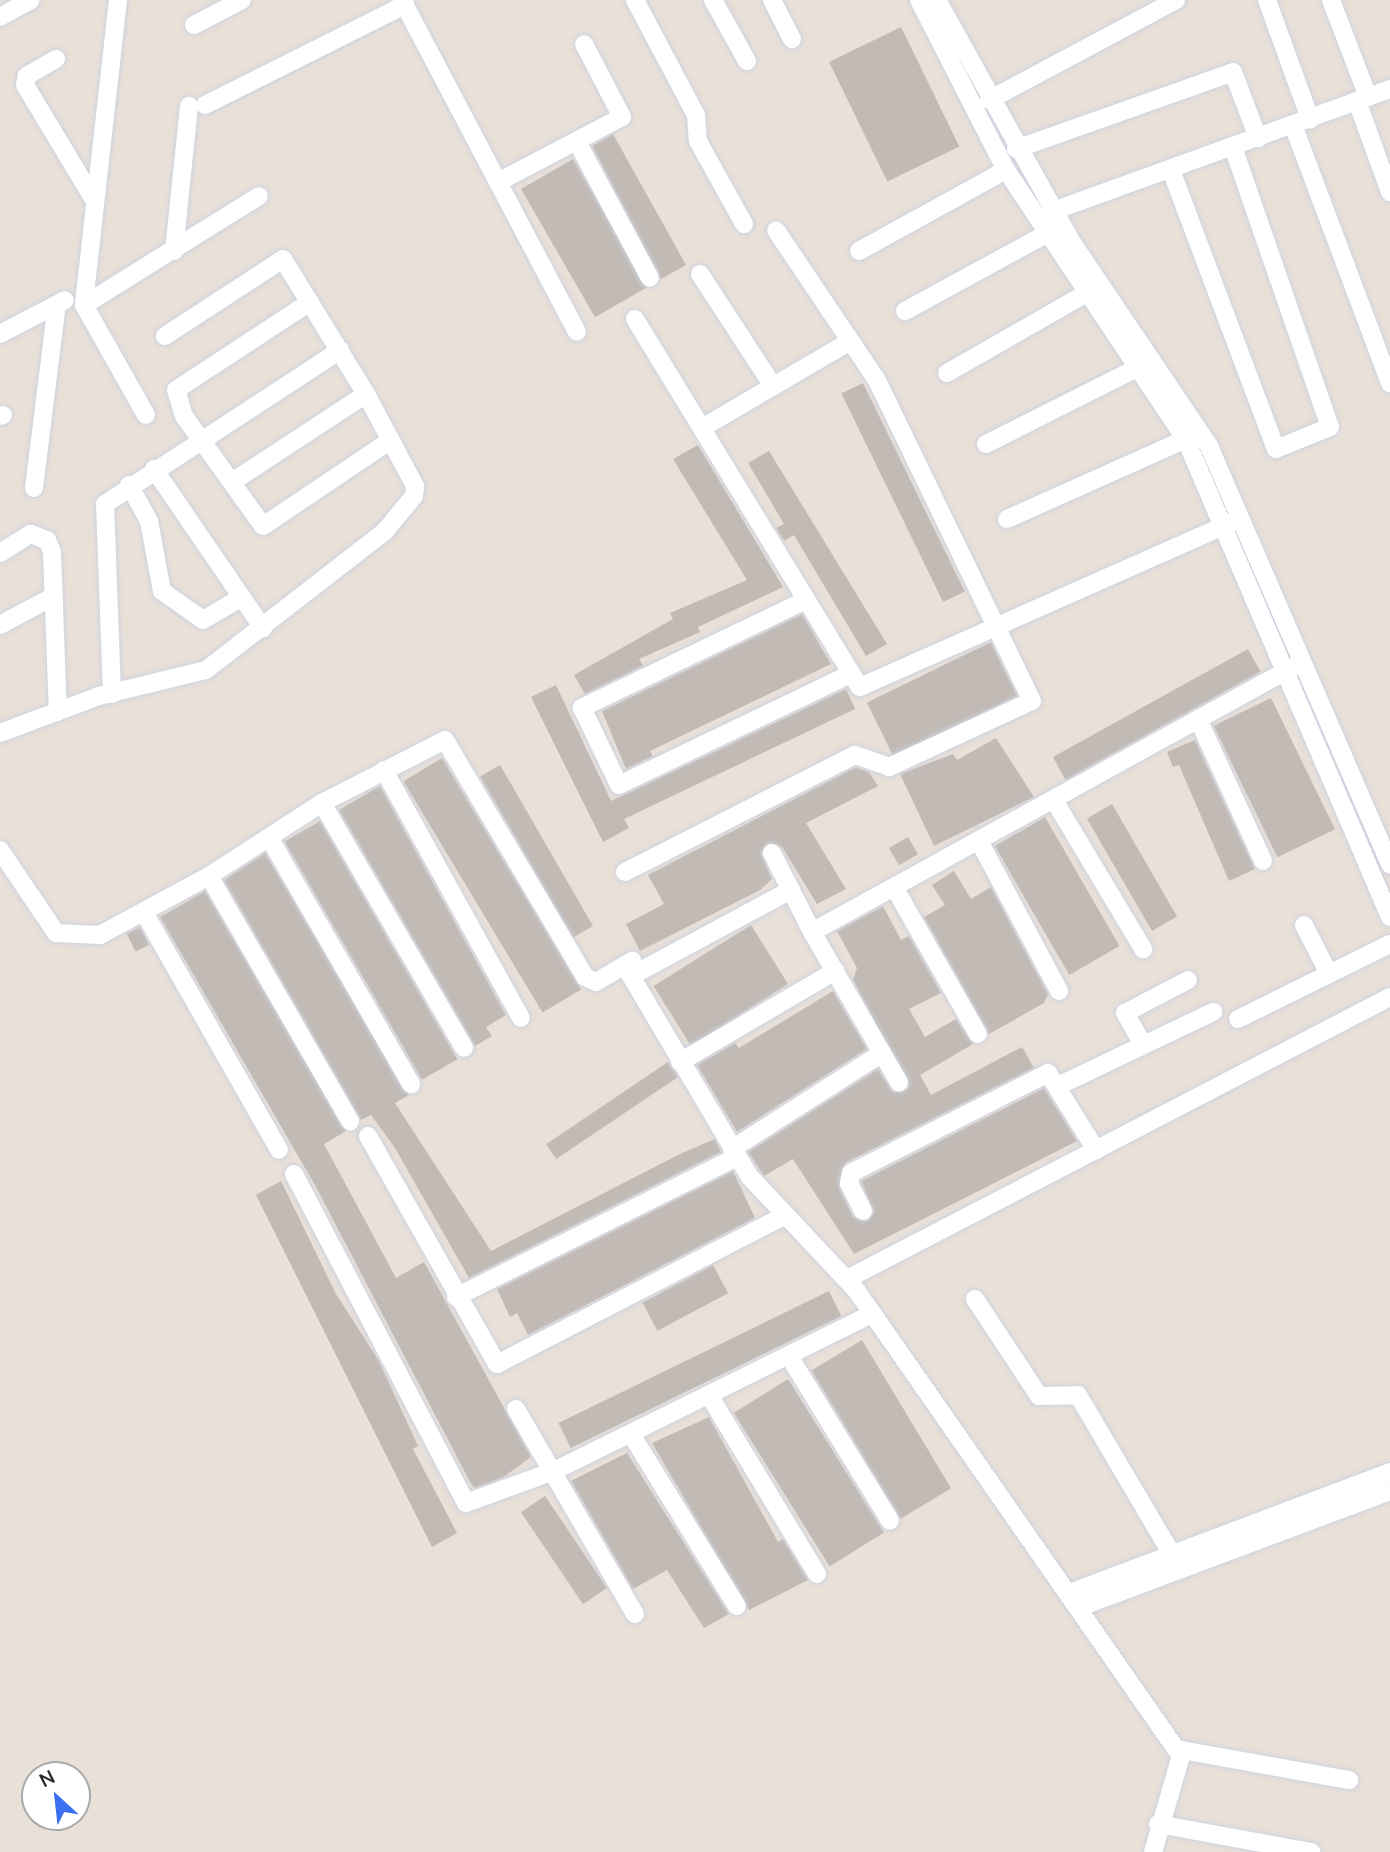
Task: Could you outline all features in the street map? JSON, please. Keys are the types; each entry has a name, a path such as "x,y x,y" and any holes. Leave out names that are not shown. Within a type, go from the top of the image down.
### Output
{"street":[{"path":"0,17 31,0"},
{"path":"118,0 83,298 146,415"},
{"path":"194,25 243,0"},
{"path":"635,0 696,115 698,141 744,224"},
{"path":"772,0 792,39"},
{"path":"919,0 949,67 1006,170 1046,234 1085,294 1143,366 1193,436 1303,662 1390,865"},
{"path":"989,100 1176,0"},
{"path":"1267,0 1301,122 1390,383"},
{"path":"1331,0 1390,192"},
{"path":"940,1 1016,149 1143,366"},
{"path":"720,2 747,61"},
{"path":"174,251 197,105 404,3 577,332"},
{"path":"498,182 622,117 584,44"},
{"path":"949,67 967,58"},
{"path":"56,59 27,76 25,85 93,198"},
{"path":"1016,149 1233,72 1258,138"},
{"path":"1053,211 1390,89"},
{"path":"577,142 650,278"},
{"path":"1171,170 1276,449 1330,427 1233,147"},
{"path":"859,251 1006,170"},
{"path":"0,334 57,304 83,298 174,251 259,197"},
{"path":"625,872 855,755 889,767 1029,705 1032,697 876,379 776,230"},
{"path":"905,311 1046,234"},
{"path":"0,733 112,694 206,670 263,628 403,512 415,486 366,394 287,263 278,260 164,336"},
{"path":"700,274 773,386"},
{"path":"947,373 1085,294"},
{"path":"310,302 176,391 200,439 263,526 391,440"},
{"path":"34,488 57,304"},
{"path":"635,319 851,674 862,687 995,625 1234,522"},
{"path":"702,428 850,341"},
{"path":"112,694 104,508 130,485 340,350"},
{"path":"986,444 1143,366"},
{"path":"232,482 366,394"},
{"path":"1007,519 1193,436"},
{"path":"154,469 263,628"},
{"path":"130,485 149,521 162,592 203,620 242,597"},
{"path":"1234,522 1284,671 1390,917"},
{"path":"0,552 31,534 47,540 54,596 58,712"},
{"path":"0,625 54,596"},
{"path":"806,600 583,707 619,785 851,674"},
{"path":"813,932 1303,662"},
{"path":"1198,719 1263,861"},
{"path":"0,850 56,933 100,935 145,914 209,876 322,803 440,742 450,744 585,977 596,982 791,890"},
{"path":"384,770 521,1018"},
{"path":"1054,800 1143,949"},
{"path":"322,803 464,1048"},
{"path":"270,839 411,1084"},
{"path":"979,841 1059,990"},
{"path":"772,853 813,932 899,1083"},
{"path":"209,876 351,1121"},
{"path":"894,887 978,1034"},
{"path":"145,914 279,1150"},
{"path":"1304,925 1329,974"},
{"path":"1238,1019 1390,944"},
{"path":"629,968 680,1062 735,1153 784,1216 847,1279 1182,1752 1349,1780"},
{"path":"680,1062 835,971"},
{"path":"1143,1045 1125,1013 1188,980"},
{"path":"847,1279 1390,997"},
{"path":"1060,1085 1213,1012"},
{"path":"456,1297 735,1153 882,1053"},
{"path":"863,1210 849,1183 851,1173 1041,1074 1054,1076 1096,1150"},
{"path":"368,1136 490,1357 503,1364 784,1216"},
{"path":"294,1174 461,1498 482,1502 555,1471 872,1314"},
{"path":"975,1299 1039,1396 1078,1395 1171,1553"},
{"path":"789,1356 890,1521"},
{"path":"709,1395 817,1574"},
{"path":"516,1409 555,1471 635,1614"},
{"path":"631,1434 737,1606"},
{"path":"1075,1600 1171,1553 1390,1472"},
{"path":"1075,1600 1390,1491"},
{"path":"1153,1852 1158,1824 1182,1752"},
{"path":"1158,1824 1311,1852"}],"building":[{"path":"901,27 959,147 887,182 829,62"},
{"path":"613,134 686,265 661,279 592,146"},
{"path":"573,159 647,287 595,317 521,189"},
{"path":"863,383 965,592 943,602 841,394"},
{"path":"698,445 783,587 698,627 700,632 639,659 643,666 585,694 574,675 673,619 670,613 747,580 673,459"},
{"path":"769,451 887,644 866,656 794,535 784,541 776,528 784,524 748,463"},
{"path":"802,614 831,664 650,751 653,756 626,769 602,711"},
{"path":"991,642 1017,696 893,756 867,702"},
{"path":"1248,649 1261,672 1066,780 1053,757"},
{"path":"556,685 611,801 846,689 855,709 624,819 629,828 603,842 531,697"},
{"path":"1271,698 1335,829 1277,857 1213,726"},
{"path":"996,738 1034,797 934,846 900,774 953,754 957,760"},
{"path":"1195,740 1255,869 1229,881 1179,765 1173,767 1167,752"},
{"path":"442,758 581,989 542,1013 403,781"},
{"path":"500,765 593,926 573,938 480,776"},
{"path":"856,767 869,772 878,786 806,823 846,889 817,904 782,847 768,843 761,853 772,879 760,890 640,951 626,924 664,904 648,875"},
{"path":"380,786 506,1015 486,1027 492,1036 475,1046 339,810"},
{"path":"1112,804 1177,917 1152,931 1087,818"},
{"path":"1045,817 1120,946 1069,975 995,846"},
{"path":"320,821 458,1059 422,1080 284,842"},
{"path":"908,837 918,854 899,865 889,848"},
{"path":"265,853 409,1095 395,1103 491,1251 682,1153 715,1139 721,1152 469,1278 395,1148 371,1115 361,1120 224,880"},
{"path":"954,871 971,899 991,887 1048,994 1044,1003 989,1034 924,917 945,905 932,885"},
{"path":"205,891 346,1131 324,1144 396,1278 424,1262 531,1457 502,1478 475,1488 470,1482 316,1187 160,917"},
{"path":"883,906 901,940 909,936 941,993 909,1009 925,1037 956,1019 973,1044 920,1075 931,1095 1022,1047 1034,1068 845,1163 839,1187 853,1217 867,1221 874,1212 861,1181 1044,1088 1077,1141 854,1254 793,1159 764,1176 748,1152 878,1069 893,1092 909,1088 853,980 857,968 837,931"},
{"path":"751,925 788,984 691,1045 653,986"},
{"path":"140,927 149,945 136,952 127,934"},
{"path":"833,991 867,1049 737,1132 697,1065 735,1043 739,1048"},
{"path":"668,1062 678,1077 556,1159 546,1144"},
{"path":"733,1171 755,1218 528,1335 517,1313 510,1317 497,1289"},
{"path":"281,1181 336,1294 379,1361 418,1446 413,1449 457,1533 432,1547 256,1195"},
{"path":"713,1265 728,1293 657,1331 642,1303"},
{"path":"829,1291 841,1316 571,1448 558,1423"},
{"path":"862,1340 951,1488 901,1519 811,1370"},
{"path":"788,1379 884,1532 830,1566 734,1413"},
{"path":"709,1417 778,1542 783,1539 808,1580 749,1610 652,1443"},
{"path":"627,1453 729,1614 704,1628 667,1570 633,1589 571,1481"},
{"path":"545,1496 607,1588 583,1604 521,1512"}]}
